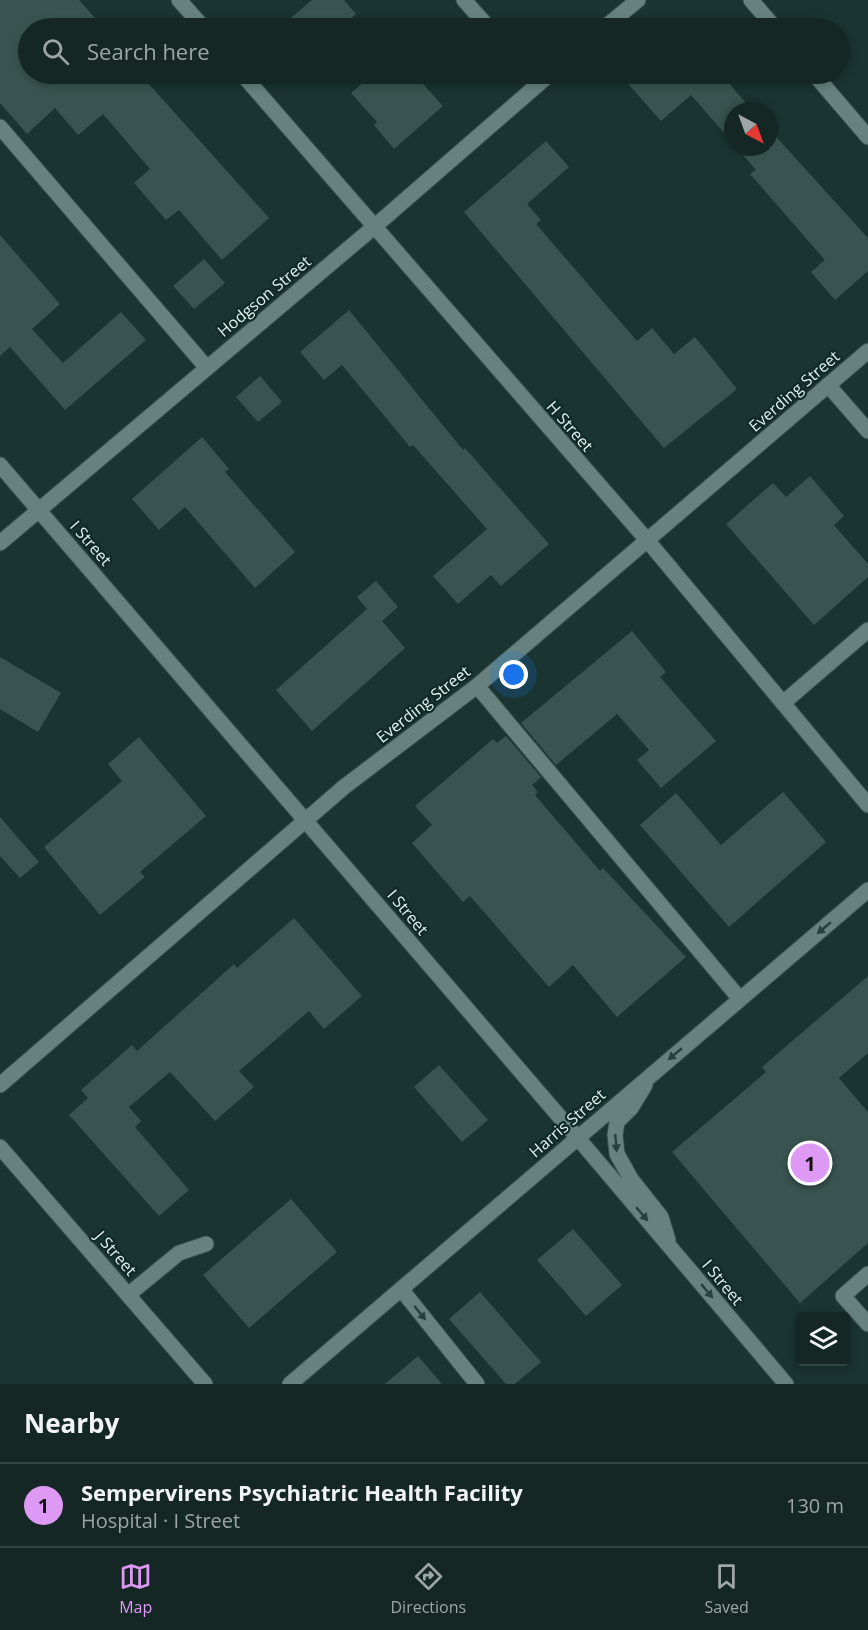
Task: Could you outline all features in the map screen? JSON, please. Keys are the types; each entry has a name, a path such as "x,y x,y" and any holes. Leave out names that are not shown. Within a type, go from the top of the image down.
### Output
{"street":[{"path":"179,0 195,18"},
{"path":"464,0 480,18"},
{"path":"616,18 638,0"},
{"path":"751,0 766,18"},
{"name":"H Street","path":"251,84 647,540 868,805"},
{"name":"Hodgson Street","path":"0,543 374,228 527,84"},
{"path":"823,84 868,137"},
{"path":"0,127 207,368"},
{"name":"Everding Street","path":"0,1085 344,787 477,686 868,351"},
{"path":"828,385 868,431"},
{"name":"I Street","path":"0,465 786,1384"},
{"path":"783,703 868,630"},
{"path":"477,686 740,999"},
{"name":"Harris Street","path":"290,1384 868,890"},
{"path":"651,1075 631,1108 617,1122 615,1135 617,1154 632,1179 661,1217 669,1246"},
{"name":"J Street","path":"0,1147 205,1384"},
{"path":"128,1295 179,1253 206,1244"},
{"path":"868,1274 843,1296 868,1324"},
{"path":"400,1289 477,1384"}],"building":[{"path":"0,0 79,0 95,18 18,18 18,84 149,84 269,218 222,260 179,210 166,220 134,183 150,169 103,114 78,135 55,108 27,134 0,103"},
{"path":"312,0 344,0 356,14 351,18 291,18"},
{"path":"361,84 423,84 443,106 394,149 374,125 377,122 351,93"},
{"path":"628,84 730,84 745,102 724,102 724,133 691,95 661,121"},
{"path":"778,139 868,238 868,271 835,300 811,272 825,260 750,174 756,170 744,156 778,156"},
{"path":"546,141 569,167 527,204 541,220 536,224 637,341 652,328 674,354 695,337 737,389 664,448 464,212"},
{"path":"0,235 60,304 32,329 63,363 121,312 146,340 65,410 10,347 0,356"},
{"path":"204,259 225,283 194,309 173,286"},
{"path":"349,310 463,450 465,448 549,544 501,586 491,575 458,604 433,576 487,529 413,445 410,447 342,365 324,380 300,352"},
{"path":"260,376 282,402 258,422 236,397"},
{"path":"202,437 229,469 225,472 295,552 255,588 185,507 159,530 132,499"},
{"path":"810,476 844,516 834,525 868,564 868,577 814,625 726,524 773,483 786,497"},
{"path":"376,581 398,607 382,621 405,648 312,731 276,690 367,609 357,597"},
{"path":"632,631 666,672 660,677 716,741 661,788 637,760 649,750 617,714 556,765 521,723"},
{"path":"0,657 61,693 38,732 0,709"},
{"path":"506,736 541,777 532,785 538,792 535,795 600,871 603,868 686,957 617,1017 573,965 549,987 470,896 463,902 412,843 432,825 415,806 493,739 497,743"},
{"path":"139,737 206,816 140,872 145,877 100,915 44,847 122,781 108,764"},
{"path":"783,792 826,842 729,927 640,825 676,793 721,845"},
{"path":"0,817 39,862 20,878 0,856"},
{"path":"294,918 362,996 324,1029 309,1011 239,1071 254,1087 215,1121 170,1072 129,1107 141,1121 135,1127 189,1190 159,1216 69,1115 88,1098 81,1090 132,1045 137,1051 234,964 237,968"},
{"path":"868,976 868,1053 839,1078 868,1112 868,1243 800,1303 672,1152 766,1072 762,1067"},
{"path":"439,1065 488,1120 462,1142 414,1087"},
{"path":"291,1199 337,1252 249,1328 203,1275"},
{"path":"573,1229 622,1285 586,1316 537,1260"},
{"path":"480,1292 541,1362 515,1384 506,1384 449,1319"},
{"path":"418,1356 442,1384 385,1384"}],"place":[{"name":"Sempervirens Psychiatric Health Facility","path":"810,1163"}]}
